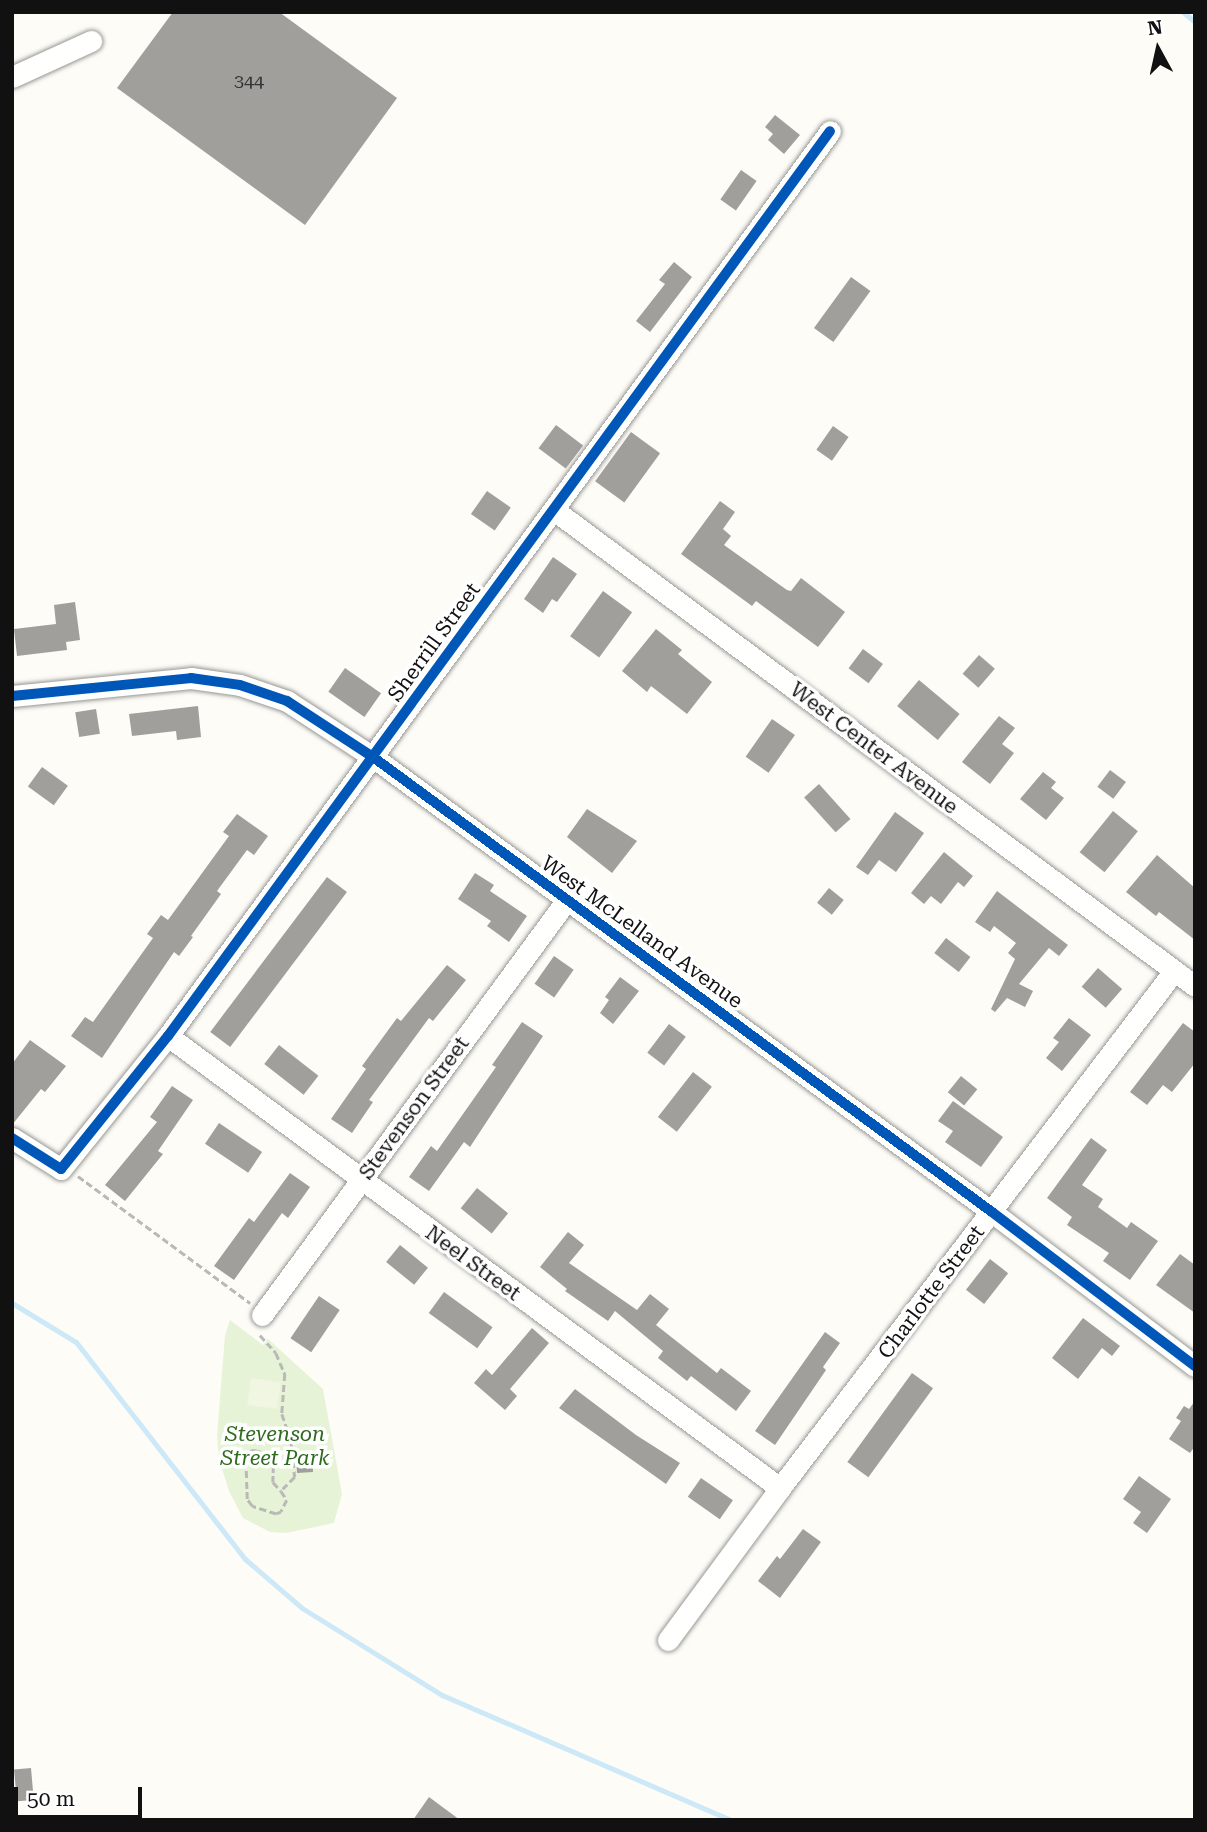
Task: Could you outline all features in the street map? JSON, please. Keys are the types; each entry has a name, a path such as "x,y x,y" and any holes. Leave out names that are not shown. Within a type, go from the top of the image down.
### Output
{"street":[{"path":"12,77 91,41"},
{"name":"Sherrill Street","path":"61,1169 168,1036 830,131"},
{"name":"West Center Avenue","path":"554,510 1195,986"},
{"name":"West McLelland Avenue","path":"12,696 191,678 240,685 287,701 373,757 992,1212 1195,1366"},
{"name":"Stevenson Street","path":"263,1314 566,901"},
{"name":"Charlotte Street","path":"668,1640 779,1488 1174,971"},
{"name":"Neel Street","path":"168,1036 779,1488"},
{"path":"12,1138 61,1169"}],"path":[{"path":"61,1169 85,1179 263,1314 259,1333 275,1353 285,1374 282,1414 291,1440 295,1477 281,1491"},
{"path":"250,1451 274,1455 273,1482 281,1491 287,1500 287,1506 276,1514 249,1503 245,1480 250,1451"}],"green space":[{"name":"Stevenson Street Park","path":"230,1320 263,1345 268,1339 323,1389 342,1494 334,1523 286,1533 270,1532 243,1518 229,1491 219,1459 217,1436 225,1335"},
{"path":"251,1378 281,1382 277,1409 247,1405"}],"building":[{"path":"173,12 279,12 397,98 305,225 117,88"},
{"path":"775,115 800,135 784,154 768,140 773,134 765,127"},
{"path":"741,170 757,181 736,210 720,199"},
{"path":"674,262 692,277 650,332 636,321 665,284 659,280"},
{"path":"851,277 870,291 833,342 814,328"},
{"path":"556,425 583,445 566,469 539,448"},
{"path":"833,426 849,437 832,461 816,450"},
{"path":"631,432 660,453 624,503 595,481"},
{"path":"487,491 511,508 495,531 471,514"},
{"path":"720,501 735,512 723,529 731,536 724,545 787,590 791,591 801,578 845,612 818,647 756,601 752,606 681,554"},
{"path":"553,557 577,574 557,602 552,599 543,613 524,599"},
{"path":"603,591 632,612 599,657 570,636"},
{"path":"75,602 80,640 66,642 67,650 17,656 14,629 56,624 54,605"},
{"path":"656,629 682,650 678,654 712,682 687,714 651,686 647,692 622,671"},
{"path":"863,649 883,664 869,683 849,668"},
{"path":"979,655 995,669 978,688 963,674"},
{"path":"345,668 381,693 364,717 328,692"},
{"path":"919,680 960,714 938,740 897,706"},
{"path":"198,706 201,737 177,740 176,731 132,736 129,714"},
{"path":"96,709 100,734 79,737 75,712"},
{"path":"999,716 1015,728 1002,744 1014,753 990,784 962,762"},
{"path":"772,719 795,735 769,773 746,757"},
{"path":"42,767 68,786 54,805 28,786"},
{"path":"1110,770 1126,782 1113,799 1097,787"},
{"path":"1043,772 1056,782 1051,788 1064,798 1046,820 1020,799"},
{"path":"819,784 850,819 836,832 804,797"},
{"path":"587,809 637,841 612,873 567,837"},
{"path":"1113,811 1138,831 1105,872 1080,852"},
{"path":"895,812 924,833 896,872 879,860 868,875 856,867"},
{"path":"237,814 268,836 254,855 247,850 217,891 221,894 191,936 193,937 179,956 174,952 102,1058 71,1036 85,1017 93,1022 153,938 147,934 161,915 168,920 229,836 223,832"},
{"path":"944,852 973,876 964,887 958,882 941,904 931,896 924,904 911,893"},
{"path":"1157,855 1195,888 1195,940 1159,912 1156,916 1126,892"},
{"path":"475,873 494,885 490,891 527,916 509,942 487,926 491,921 458,899"},
{"path":"327,877 347,892 230,1047 210,1032"},
{"path":"829,888 844,900 832,915 817,903"},
{"path":"997,891 1068,945 1059,956 1049,948 1019,984 1033,991 1025,1007 1007,998 995,1012 991,1009 1015,959 1008,953 1016,943 994,926 990,932 975,922"},
{"path":"946,938 970,957 959,972 934,953"},
{"path":"554,956 574,970 554,998 534,984"},
{"path":"447,965 466,980 433,1021 429,1018 369,1100 373,1102 352,1133 331,1119 366,1069 362,1066 397,1018 401,1021"},
{"path":"1098,968 1122,989 1106,1008 1082,987"},
{"path":"620,977 639,991 613,1024 600,1013 609,1000 605,997"},
{"path":"1069,1018 1091,1035 1062,1071 1046,1058 1059,1042 1053,1038"},
{"path":"522,1022 543,1036 470,1147 464,1142 429,1191 409,1177 431,1146 437,1151 496,1067 492,1065"},
{"path":"1183,1023 1195,1032 1195,1063 1172,1092 1163,1085 1147,1105 1130,1092"},
{"path":"669,1024 686,1037 664,1065 647,1053"},
{"path":"30,1040 66,1066 45,1092 41,1089 12,1125 12,1064"},
{"path":"279,1045 318,1076 304,1095 264,1064"},
{"path":"693,1072 712,1087 677,1132 658,1117"},
{"path":"961,1076 977,1089 964,1106 948,1092"},
{"path":"172,1086 193,1100 158,1151 163,1154 125,1201 105,1185 157,1122 150,1117"},
{"path":"953,1101 1003,1137 981,1167 945,1142 953,1131 938,1121"},
{"path":"219,1123 262,1152 248,1173 205,1144"},
{"path":"1091,1138 1107,1150 1082,1185 1103,1199 1098,1207 1127,1228 1131,1222 1158,1241 1130,1280 1103,1261 1109,1253 1067,1225 1072,1217 1047,1198"},
{"path":"290,1173 310,1187 288,1218 282,1213 234,1280 214,1266 249,1218 254,1222"},
{"path":"477,1188 508,1213 492,1233 461,1208"},
{"path":"568,1232 584,1245 569,1263 637,1310 650,1294 669,1309 656,1325 717,1373 721,1368 751,1391 736,1411 691,1376 687,1381 658,1358 663,1351 615,1311 608,1321 565,1291 567,1289 540,1267"},
{"path":"400,1245 428,1268 414,1285 386,1262"},
{"path":"1180,1254 1195,1265 1195,1313 1156,1285"},
{"path":"990,1259 1008,1273 984,1304 966,1290"},
{"path":"444,1292 493,1327 477,1348 429,1313"},
{"path":"319,1296 340,1310 311,1352 290,1338"},
{"path":"1083,1318 1120,1346 1112,1356 1102,1348 1078,1379 1052,1358"},
{"path":"532,1328 549,1343 510,1389 517,1396 505,1410 474,1383 486,1369 492,1375"},
{"path":"825,1332 840,1343 823,1367 826,1370 775,1445 755,1431"},
{"path":"912,1373 933,1388 868,1477 847,1462"},
{"path":"575,1389 636,1435 680,1463 666,1484 559,1408"},
{"path":"1195,1401 1195,1446 1190,1453 1169,1439 1181,1421 1176,1418 1184,1406 1189,1409"},
{"path":"312,1457 313,1472 297,1473 296,1458"},
{"path":"1139,1476 1171,1499 1147,1533 1133,1523 1141,1512 1123,1499"},
{"path":"701,1478 733,1500 720,1519 688,1497"},
{"path":"803,1529 821,1542 780,1598 758,1581 777,1556 780,1559"},
{"path":"31,1768 34,1800 17,1801 14,1769"},
{"path":"429,1797 460,1820 413,1820"}],"waterway":[{"path":"1183,12 1195,22"},
{"path":"12,1303 76,1342 245,1559 302,1608 442,1695 731,1820"}],"cycle path":[{"path":"12,1138 61,1169 168,1036 830,131"},
{"path":"12,696 191,678 240,685 287,701 373,757 992,1212 1195,1366"}]}
